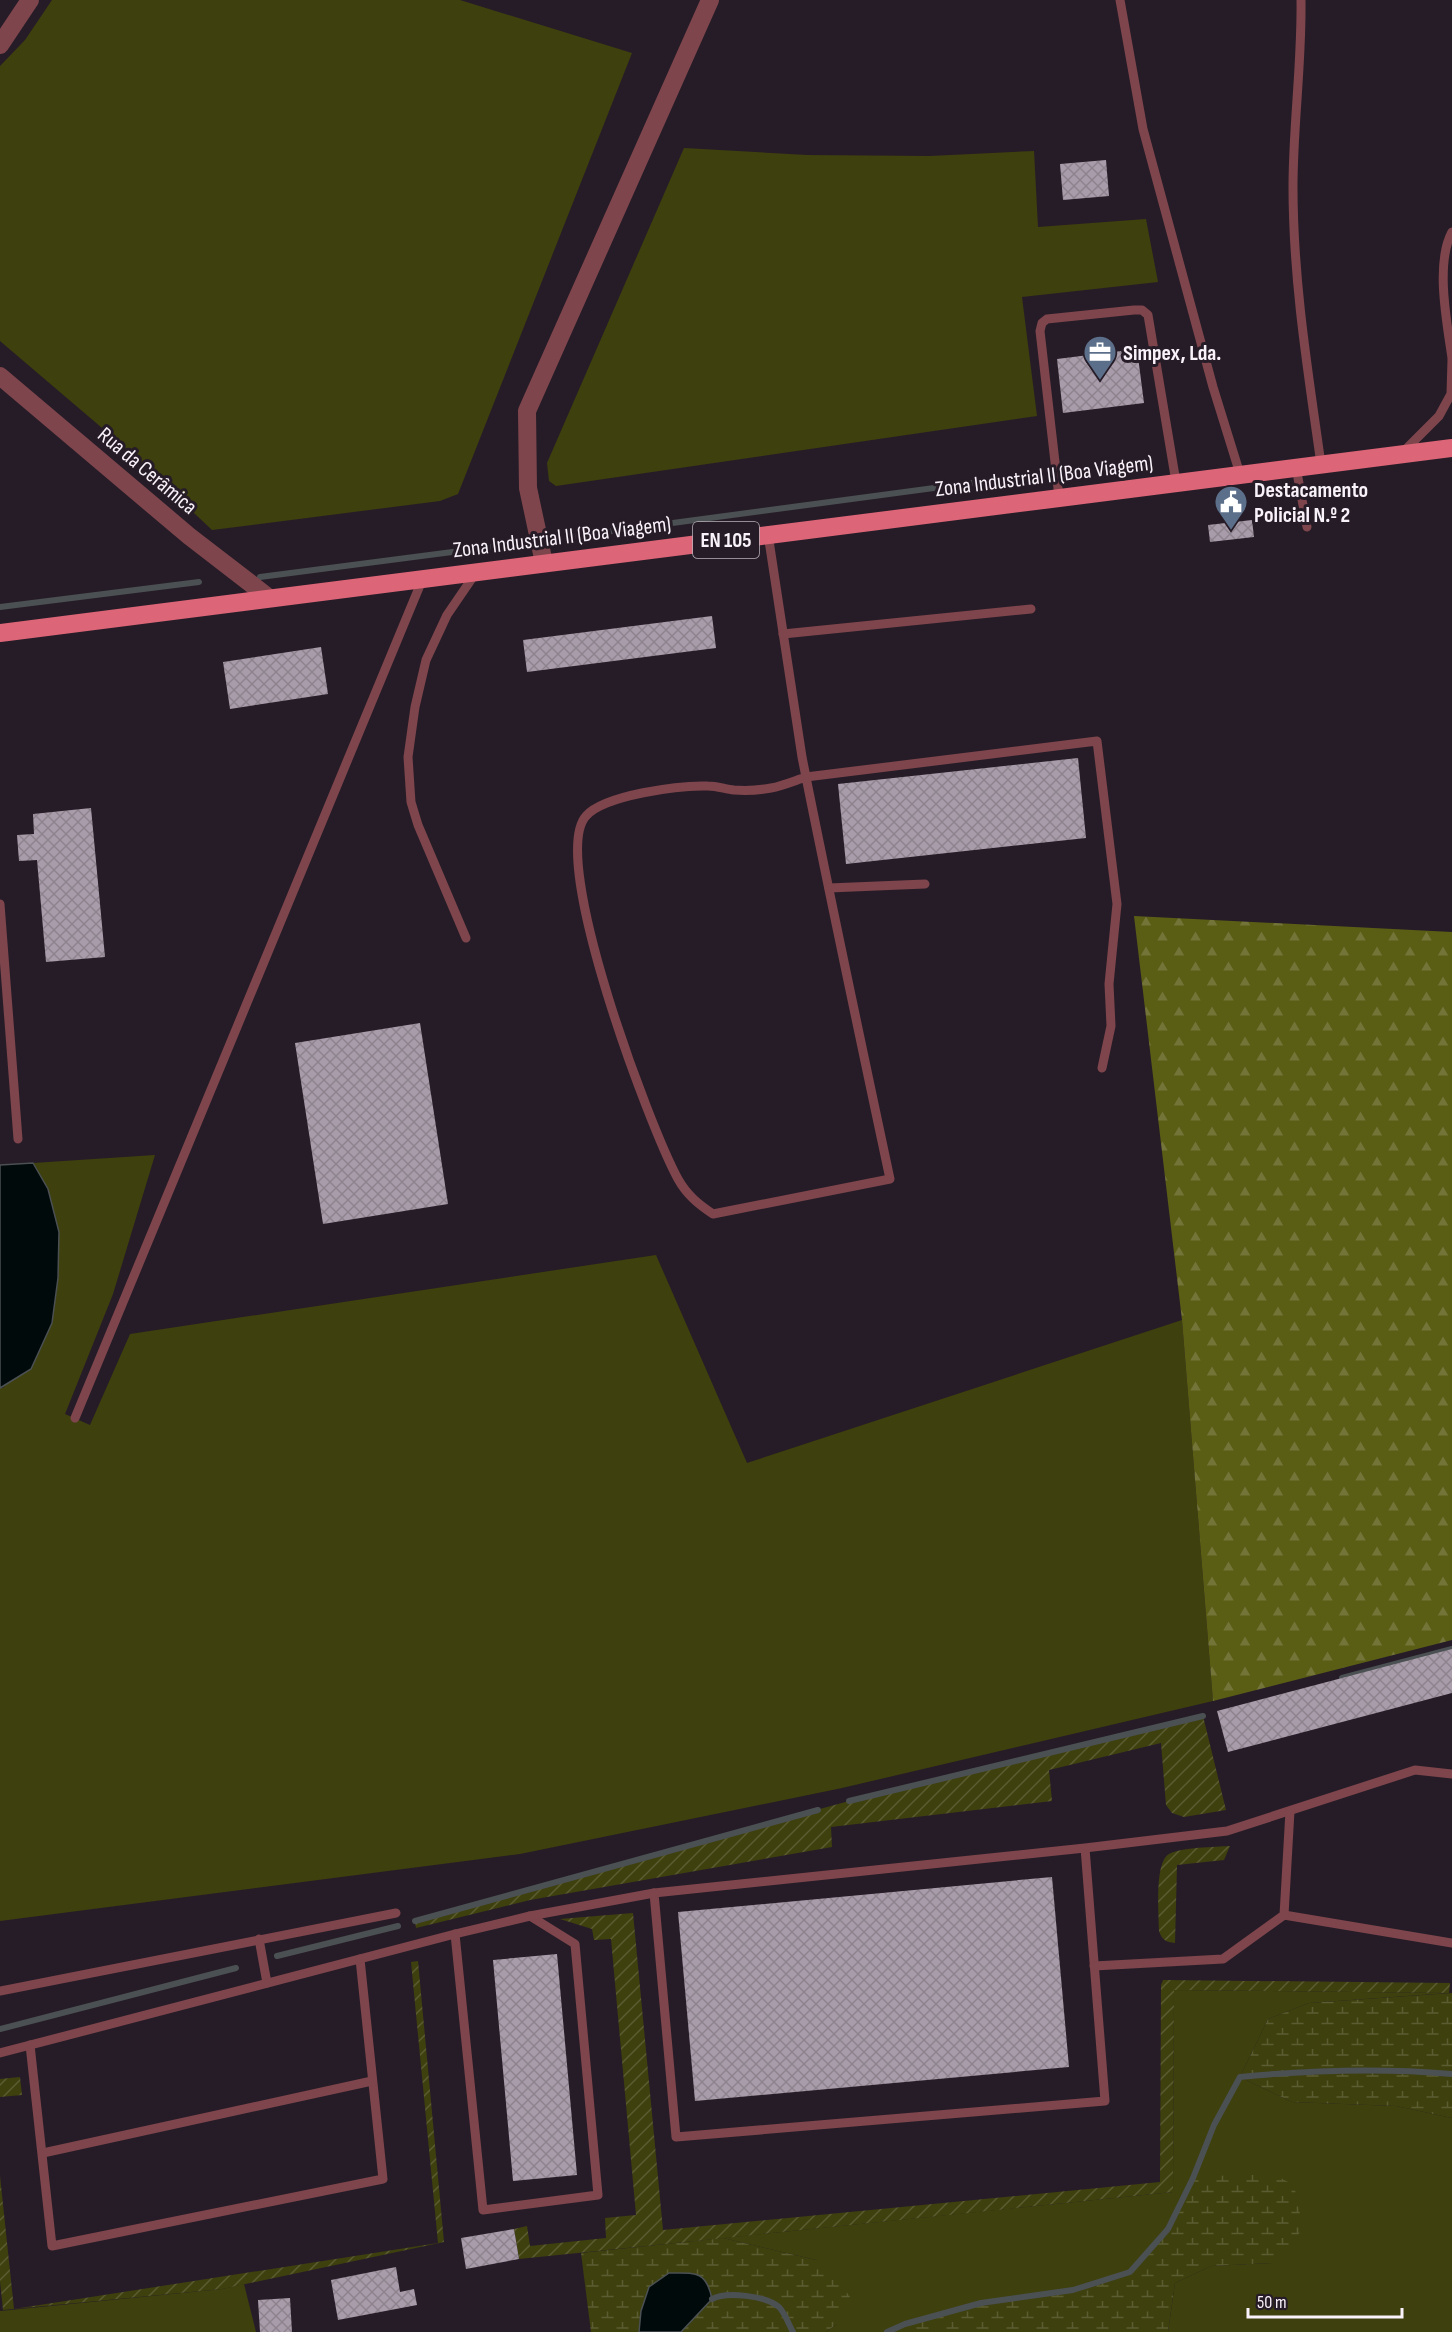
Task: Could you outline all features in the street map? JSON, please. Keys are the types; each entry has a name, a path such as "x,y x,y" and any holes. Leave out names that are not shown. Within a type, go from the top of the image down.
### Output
{"main road":[{"name":"Zona Industrial II (Boa Viagem)","path":"0,633 268,597 1452,448"}],"street":[{"path":"0,45 30,0"},
{"path":"544,563 528,488 527,411 710,0"},
{"name":"Rua da Cerâmica","path":"0,376 180,528 268,597"}],"lane":[{"path":"1120,0 1143,129 1210,377 1240,474"},
{"path":"1301,0 1293,187 1301,327 1321,464"},
{"path":"1401,454 1439,416 1451,394 1452,359 1444,300 1446,243 1452,232"},
{"path":"1059,497 1040,331 1042,323 1047,319 1134,310 1142,310 1148,315 1176,483"},
{"path":"1296,467 1306,527"},
{"path":"768,534 806,777 890,1179 713,1214 693,1201 679,1181 659,1139 625,1053 585,907 577,854 578,835 585,817 599,805 616,800 678,787 709,786 736,790 771,788 806,777 1097,741 1117,904 1109,984 1111,1026 1101,1068"},
{"path":"466,938 428,850 411,802 408,757 415,707 426,660 447,615 477,571"},
{"path":"75,1419 423,578"},
{"path":"783,634 1030,609"},
{"path":"829,888 925,884"},
{"path":"0,904 18,1139"},
{"path":"0,2053 530,1916 654,1893 1227,1831 1415,1770 1452,1774"},
{"path":"1284,1915 1290,1811"},
{"path":"654,1893 676,2137 1105,2101 1085,1848"},
{"path":"0,1991 396,1913"},
{"path":"1094,1966 1223,1959 1284,1915 1452,1943"},
{"path":"455,1934 483,2210 598,2195 575,1944 530,1916"},
{"path":"260,1939 267,1983"},
{"path":"30,2045 52,2246 383,2179 360,1959"},
{"path":"43,2153 372,2081"}],"green space":[{"path":"52,0 460,0 632,53 458,494 440,501 212,530 122,445 0,341 0,66 25,40"},
{"path":"684,148 807,155 930,156 1034,151 1038,227 1146,219 1158,282 1022,297 1037,416 556,486 549,481 547,463"},
{"path":"1134,916 1452,932 1452,1640 1213,1701 1182,1320"},
{"path":"155,1155 113,1294 65,1414 90,1425 130,1334 656,1255 747,1463 1182,1320 1213,1701 842,1788 520,1854 0,1921 0,1388 3,1388 52,1323 58,1278 59,1232 48,1189 33,1163"},
{"path":"1203,1716 1226,1810 1184,1817 1172,1813 1166,1805 1161,1743 1049,1770 1052,1801 831,1827 832,1847 530,1900 416,1928 415,1921 849,1801"},
{"path":"1230,1846 1224,1860 1177,1865 1175,1943 1165,1940 1159,1931 1158,1902 1159,1878 1164,1859 1169,1854 1182,1850"},
{"path":"633,1913 663,2230 1160,2182 1161,1985 1163,1980 1450,1983 1449,1993 1174,1990 1173,2192 519,2259 514,2229 527,2226 530,2246 606,2238 605,2218 636,2215 611,1939 594,1940 592,1929 560,1919"},
{"path":"418,1961 444,2242 222,2289 15,2309 438,2243 411,1962"},
{"path":"1174,1990 1449,1993 1309,2003 1268,2019 1240,2077 1292,2102 1396,2106 1452,2118 1452,2332 1168,2332 1175,2283 1211,2266 1273,2263 1193,2178 1168,2229 1130,2272 1073,2290 981,2303 905,2324 887,2332 826,2332 837,2324 816,2260 723,2238 1173,2192"},
{"path":"1452,1993 1452,2118 1396,2106 1292,2102 1240,2077 1268,2019 1309,2003"},
{"path":"20,2077 22,2095 0,2097 0,2079"},
{"path":"1269,2172 1294,2185 1303,2229 1273,2263 1211,2266 1175,2283 1168,2332 887,2332 905,2324 981,2303 1073,2290 1130,2272 1168,2229 1193,2178"},
{"path":"0,2176 14,2309 3,2310 0,2281"},
{"path":"723,2238 816,2260 850,2296 837,2324 826,2332 681,2332 683,2328 641,2311 639,2332 591,2332 581,2253"},
{"path":"244,2284 256,2332 0,2332 0,2311 222,2289"}],"shaded area":[{"path":"33,1163 48,1189 59,1232 58,1278 52,1323 31,1369 0,1388 0,1165"},
{"path":"669,2273 686,2273 703,2278 712,2299 681,2332 639,2332 641,2311 649,2287"}],"building":[{"path":"1106,160 1109,196 1063,200 1060,164"},
{"name":"Simpex, Lda.","path":"1137,349 1144,403 1063,413 1057,359"},
{"name":"Destacamento Policial N.º 2","path":"1252,520 1254,537 1210,542 1208,525"},
{"path":"712,616 716,648 527,672 523,640"},
{"path":"321,647 328,694 230,709 223,662"},
{"path":"1078,758 1086,838 846,864 838,784"},
{"path":"91,808 105,957 46,962 37,860 19,861 17,835 34,834 33,814"},
{"path":"420,1023 448,1204 323,1224 295,1043"},
{"path":"1452,1649 1452,1693 1228,1752 1217,1711"},
{"path":"1052,1877 1069,2067 695,2101 678,1912"},
{"path":"557,1954 577,2175 513,2181 493,1960"},
{"path":"514,2229 519,2259 466,2269 461,2238"},
{"path":"396,2267 400,2292 414,2289 417,2305 338,2320 331,2280"},
{"path":"290,2298 292,2332 260,2332 258,2300"}],"waterway":[{"path":"568,537 1039,474"},
{"path":"260,577 530,542"},
{"path":"0,607 199,582"},
{"path":"1342,1678 1452,1649"},
{"path":"849,1801 1203,1716"},
{"path":"415,1921 818,1810"},
{"path":"277,1956 398,1926"},
{"path":"0,2029 236,1968"},
{"path":"887,2332 905,2324 981,2303 1073,2290 1130,2272 1168,2229 1193,2178 1214,2125 1240,2077 1346,2071 1452,2074"},
{"path":"712,2299 736,2295 773,2303 779,2307 793,2332"}],"place":[{"name":"Simpex, Lda.","path":"1100,381"},
{"name":"Destacamento Policial N.º 2","path":"1231,531"}]}
